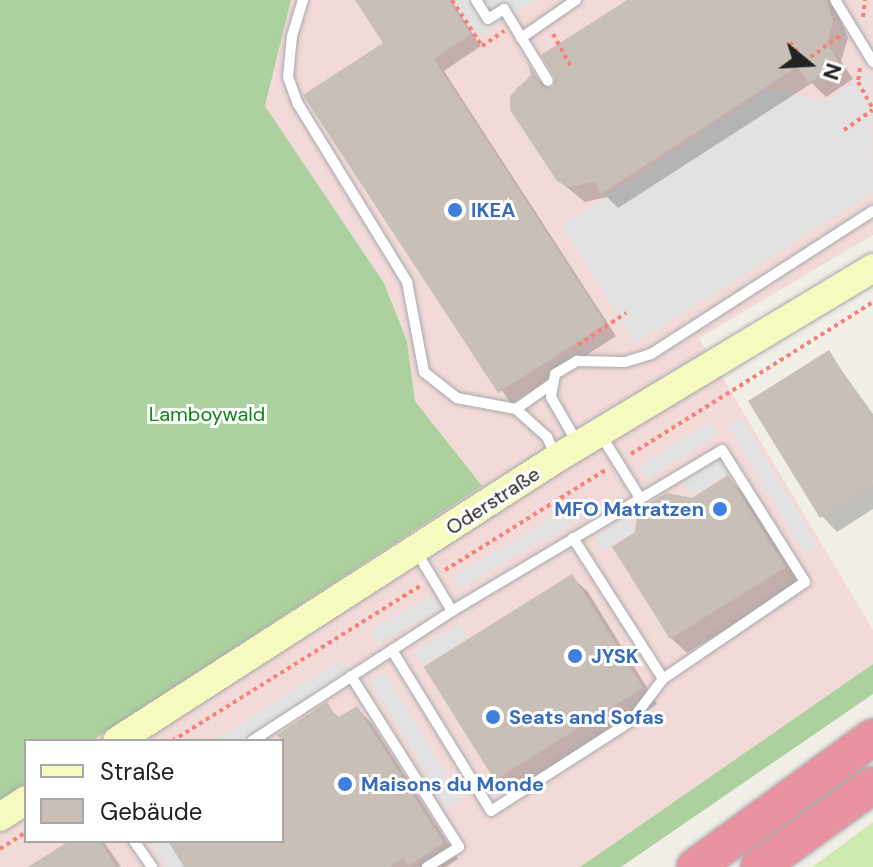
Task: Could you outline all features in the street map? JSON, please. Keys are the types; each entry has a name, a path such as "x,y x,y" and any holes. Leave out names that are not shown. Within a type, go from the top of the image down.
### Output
{"highway":[{"path":"695,867 873,737"},
{"path":"759,867 873,785"}],"street":[{"name":"Oderstraße","path":"120,739 579,446 873,268"},
{"path":"0,817 24,801"}],"lane":[{"path":"303,0 292,36 288,77 298,104 407,282 424,372 457,398 516,409 547,437 618,462 640,498"},
{"path":"476,0 488,19 504,9 548,81"},
{"path":"521,38 576,0"},
{"path":"835,0 871,58"},
{"path":"516,409 577,361 625,362 651,354 873,211"},
{"path":"552,379 556,412 579,446"},
{"path":"255,739 452,611 722,450 805,582 663,679 631,721 491,811 392,650"},
{"path":"573,538 663,679"},
{"path":"416,551 452,611"},
{"path":"351,676 459,847 427,867"},
{"path":"135,843 152,867"}],"path":[{"path":"790,42 804,62 827,45"},
{"path":"844,130 873,110 858,82 860,61 871,58"},
{"path":"175,739 873,302"},
{"path":"552,379 555,361 626,313"},
{"path":"0,849 24,833"}],"shaded area":[{"path":"291,0 873,0 873,235 699,338 873,630 873,664 580,867 0,867 0,801 24,785 24,843 284,843 284,739 95,739 482,486 415,401 407,341 384,283 265,106"},
{"path":"454,0 534,0 480,36"},
{"path":"871,72 873,192 635,343 562,226 769,89 826,101"},
{"path":"741,418 818,546 805,553 728,426"},
{"path":"710,422 718,435 648,479 640,466"},
{"path":"722,458 731,473 691,496 683,482"},
{"path":"586,499 593,511 460,588 453,576"},
{"path":"626,517 635,532 603,551 594,536"},
{"path":"433,595 441,609 378,645 370,632"},
{"path":"460,624 469,639 422,666 414,652"},
{"path":"341,660 349,673 247,739 217,739"},
{"path":"384,672 461,800 447,808 370,680"},
{"path":"152,843 169,843 184,867 166,867"}],"green space":[{"name":"Lamboywald","path":"0,0 291,0 265,106 384,283 407,341 415,401 482,486 95,739 24,739 24,785 0,801"},
{"path":"873,664 873,694 621,867 580,867"},
{"path":"873,822 873,867 812,867"}],"building":[{"name":"IKEA","path":"355,0 449,0 471,34 434,59 606,324 498,393 303,95 383,43"},
{"path":"627,0 827,0 833,22 827,44 839,63 809,83 797,67 601,194 594,182 568,187 557,181 510,110 510,96 531,75 528,63 542,86 553,87 555,78 541,55"},
{"path":"829,350 873,421 873,484 820,518 748,401"},
{"path":"728,475 786,567 670,639 612,547 635,532 637,517 649,503 667,493 692,498"},
{"path":"572,574 643,688 495,780 424,667"},
{"path":"327,702 337,718 357,706 444,843 408,866 403,858 389,867 184,867 169,843 284,843 284,739 277,735"},
{"path":"66,843 101,843 117,867 28,867"}],"place":[{"name":"IKEA","path":"455,210"},
{"name":"MFO Matratzen","path":"720,509"},
{"name":"JYSK","path":"575,656"},
{"name":"Seats and Sofas","path":"493,717"},
{"name":"Maisons du Monde","path":"345,784"}]}
